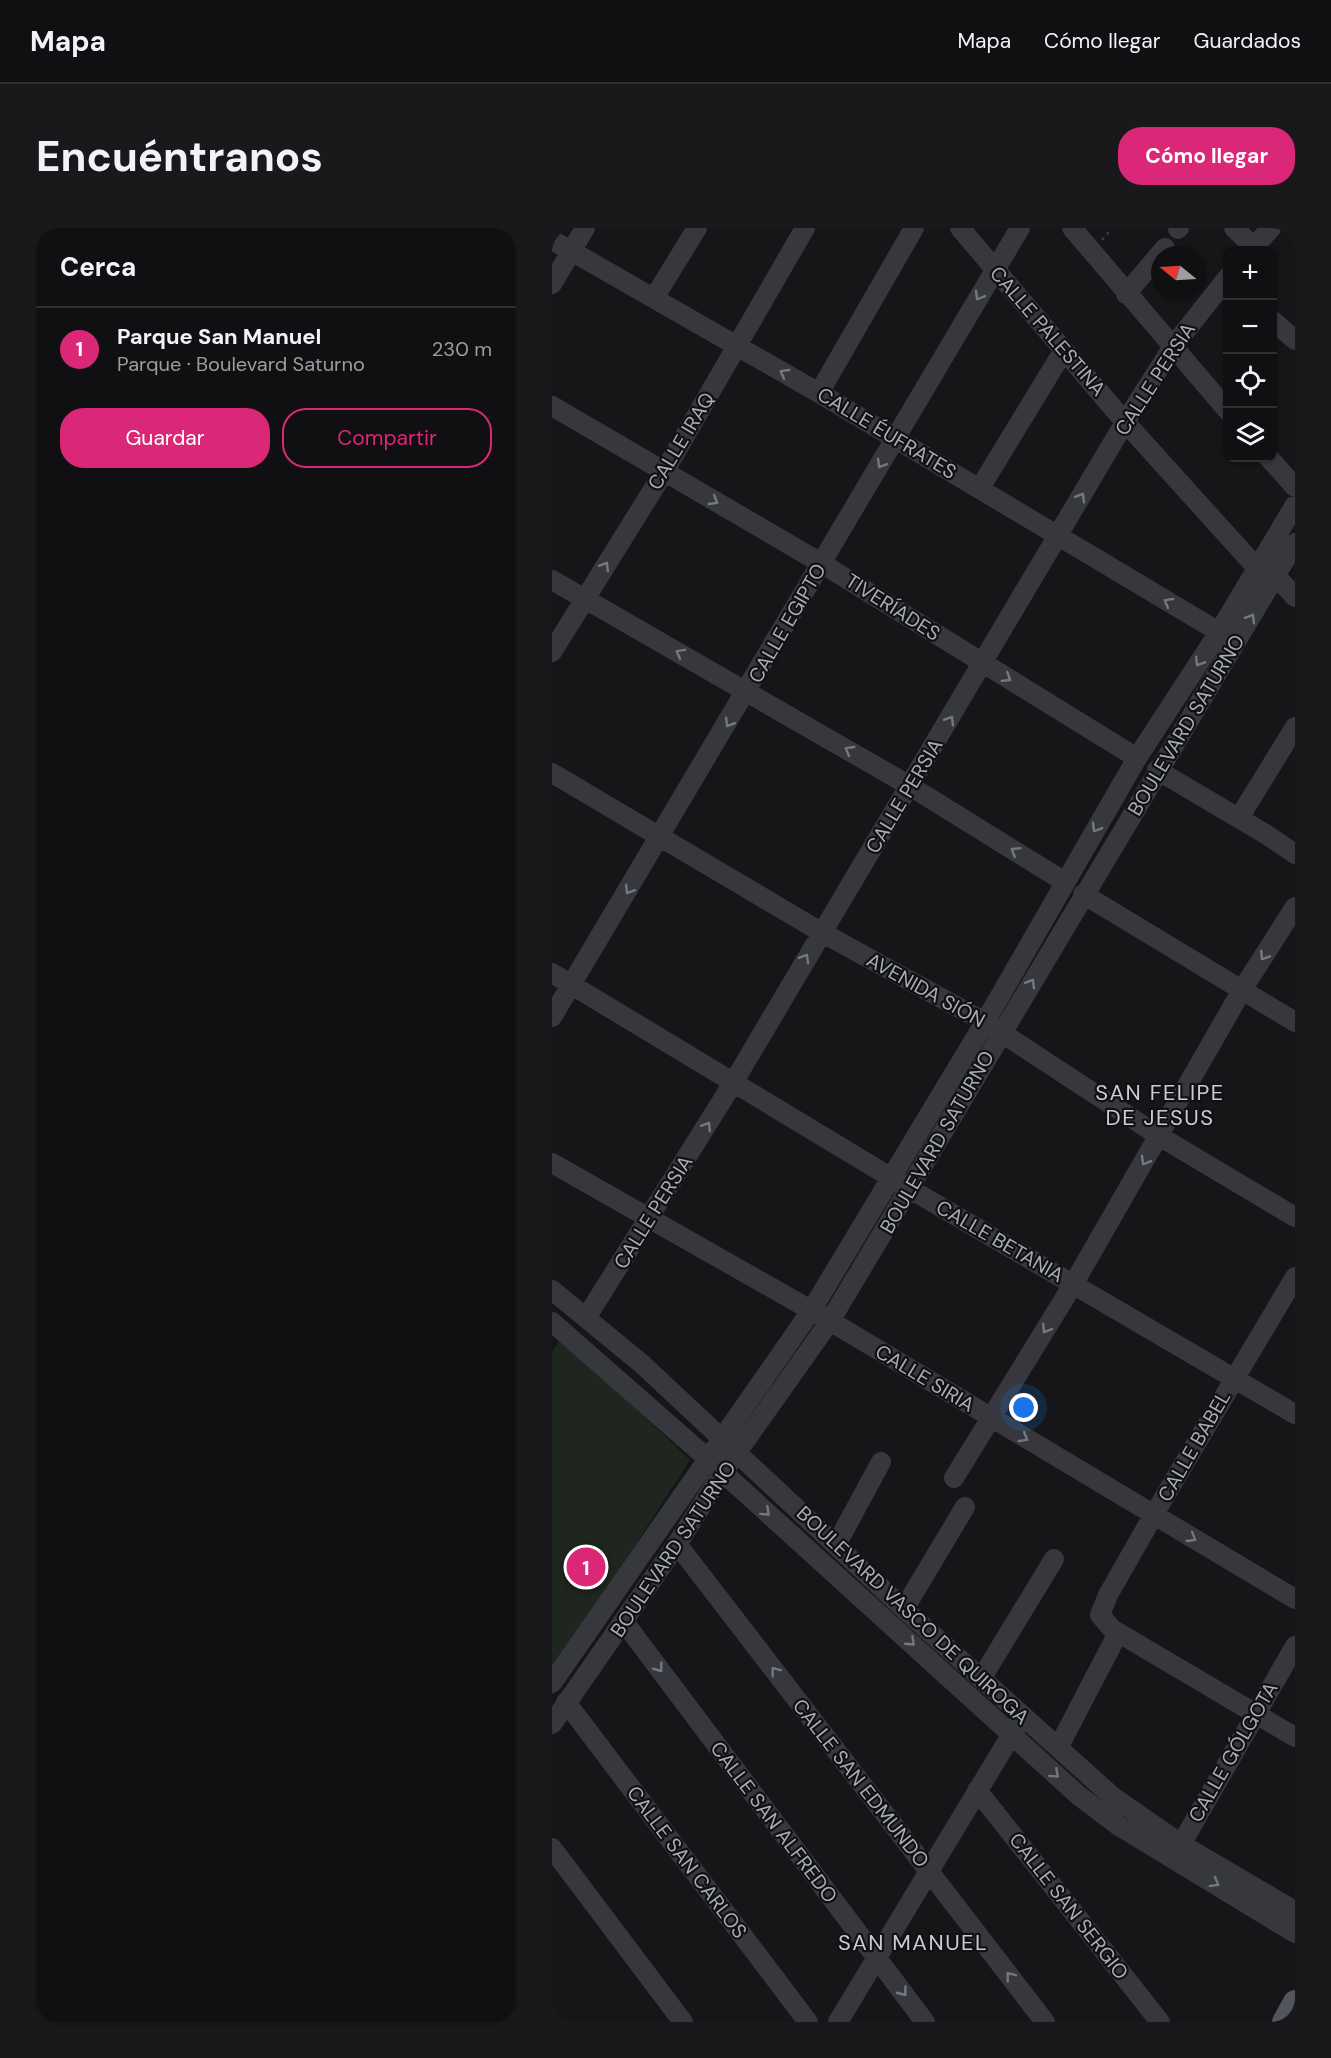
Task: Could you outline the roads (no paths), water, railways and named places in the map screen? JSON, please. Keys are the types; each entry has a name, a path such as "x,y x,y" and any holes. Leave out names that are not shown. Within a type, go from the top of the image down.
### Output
{"main road":[{"path":"1284,2022 1295,2002"}],"street":[{"path":"552,284 585,228"},
{"path":"654,298 697,228"},
{"name":"CALLE IRAQ","path":"552,652 664,472 805,228"},
{"path":"819,393 914,228"},
{"name":"CALLE PALESTINA","path":"960,228 1125,422 1256,567"},
{"name":"CALLE EGIPTO","path":"552,1017 748,691 821,563 1020,228"},
{"path":"1071,228 1224,408"},
{"path":"1234,228 1249,246"},
{"path":"1255,246 1271,228"},
{"name":"CALLE ÉUFRATES","path":"552,240 819,393 1219,632"},
{"path":"1126,294 1151,265"},
{"name":"CALLE PERSIA","path":"586,1318 650,1220 733,1083 821,932 984,664 1125,422 1172,348 1223,284"},
{"path":"1277,324 1293,335"},
{"path":"980,488 1064,350"},
{"name":"TIVERÍADES","path":"552,406 821,563 1137,758"},
{"path":"1273,462 1295,487"},
{"name":"BOULEVARD SATURNO","path":"552,1724 677,1544 723,1472 830,1321 910,1189 1065,882 1137,758 1219,632 1295,505"},
{"name":"BOULEVARD SATURNO","path":"552,1683 720,1438 811,1311 893,1178 1083,894 1295,543"},
{"path":"1276,576 1295,597"},
{"path":"552,580 910,786 1065,882"},
{"path":"1239,818 1295,727"},
{"path":"1157,770 1239,818 1295,855"},
{"name":"AVENIDA SIÓN","path":"552,772 821,932 993,1028 1159,1136 1295,1217"},
{"path":"1083,894 1295,1022"},
{"path":"954,1478 1074,1283 1242,990 1295,907"},
{"name":"CALLE BETANIA","path":"552,974 910,1189 1295,1414"},
{"name":"CALLE SIRIA","path":"552,1163 830,1321 1295,1599"},
{"name":"CALLE BABEL","path":"1118,1633 1101,1619 1108,1595 1295,1277"},
{"name":"BOULEVARD VASCO DE QUIROGA","path":"552,1290 642,1364 904,1609 1113,1797 1177,1851 1295,1933"},
{"name":"BOULEVARD VASCO DE QUIROGA","path":"555,1332 723,1472 1011,1735 1098,1811 1295,1911"},
{"path":"836,1545 881,1462"},
{"path":"904,1609 965,1507"},
{"name":"CALLE SAN EDMUNDO","path":"677,1544 1046,2022"},
{"path":"981,1679 1054,1559"},
{"name":"CALLE SAN ALFREDO","path":"624,1622 925,2022"},
{"path":"1058,1748 1118,1633 1295,1737"},
{"name":"CALLE GÓLGOTA","path":"1177,1851 1295,1646"},
{"name":"CALLE SAN CARLOS","path":"566,1702 808,2022"},
{"path":"838,2022 1023,1717"},
{"name":"CALLE SAN SERGIO","path":"977,1790 1160,2022"},
{"path":"552,1848 683,2022"}],"place":[{"name":"Parque San Manuel","path":"586,1567"}],"district":[{"name":"SAN FELIPE DE JESUS","path":"1160,1104"},
{"name":"SAN MANUEL","path":"913,1942"}]}
